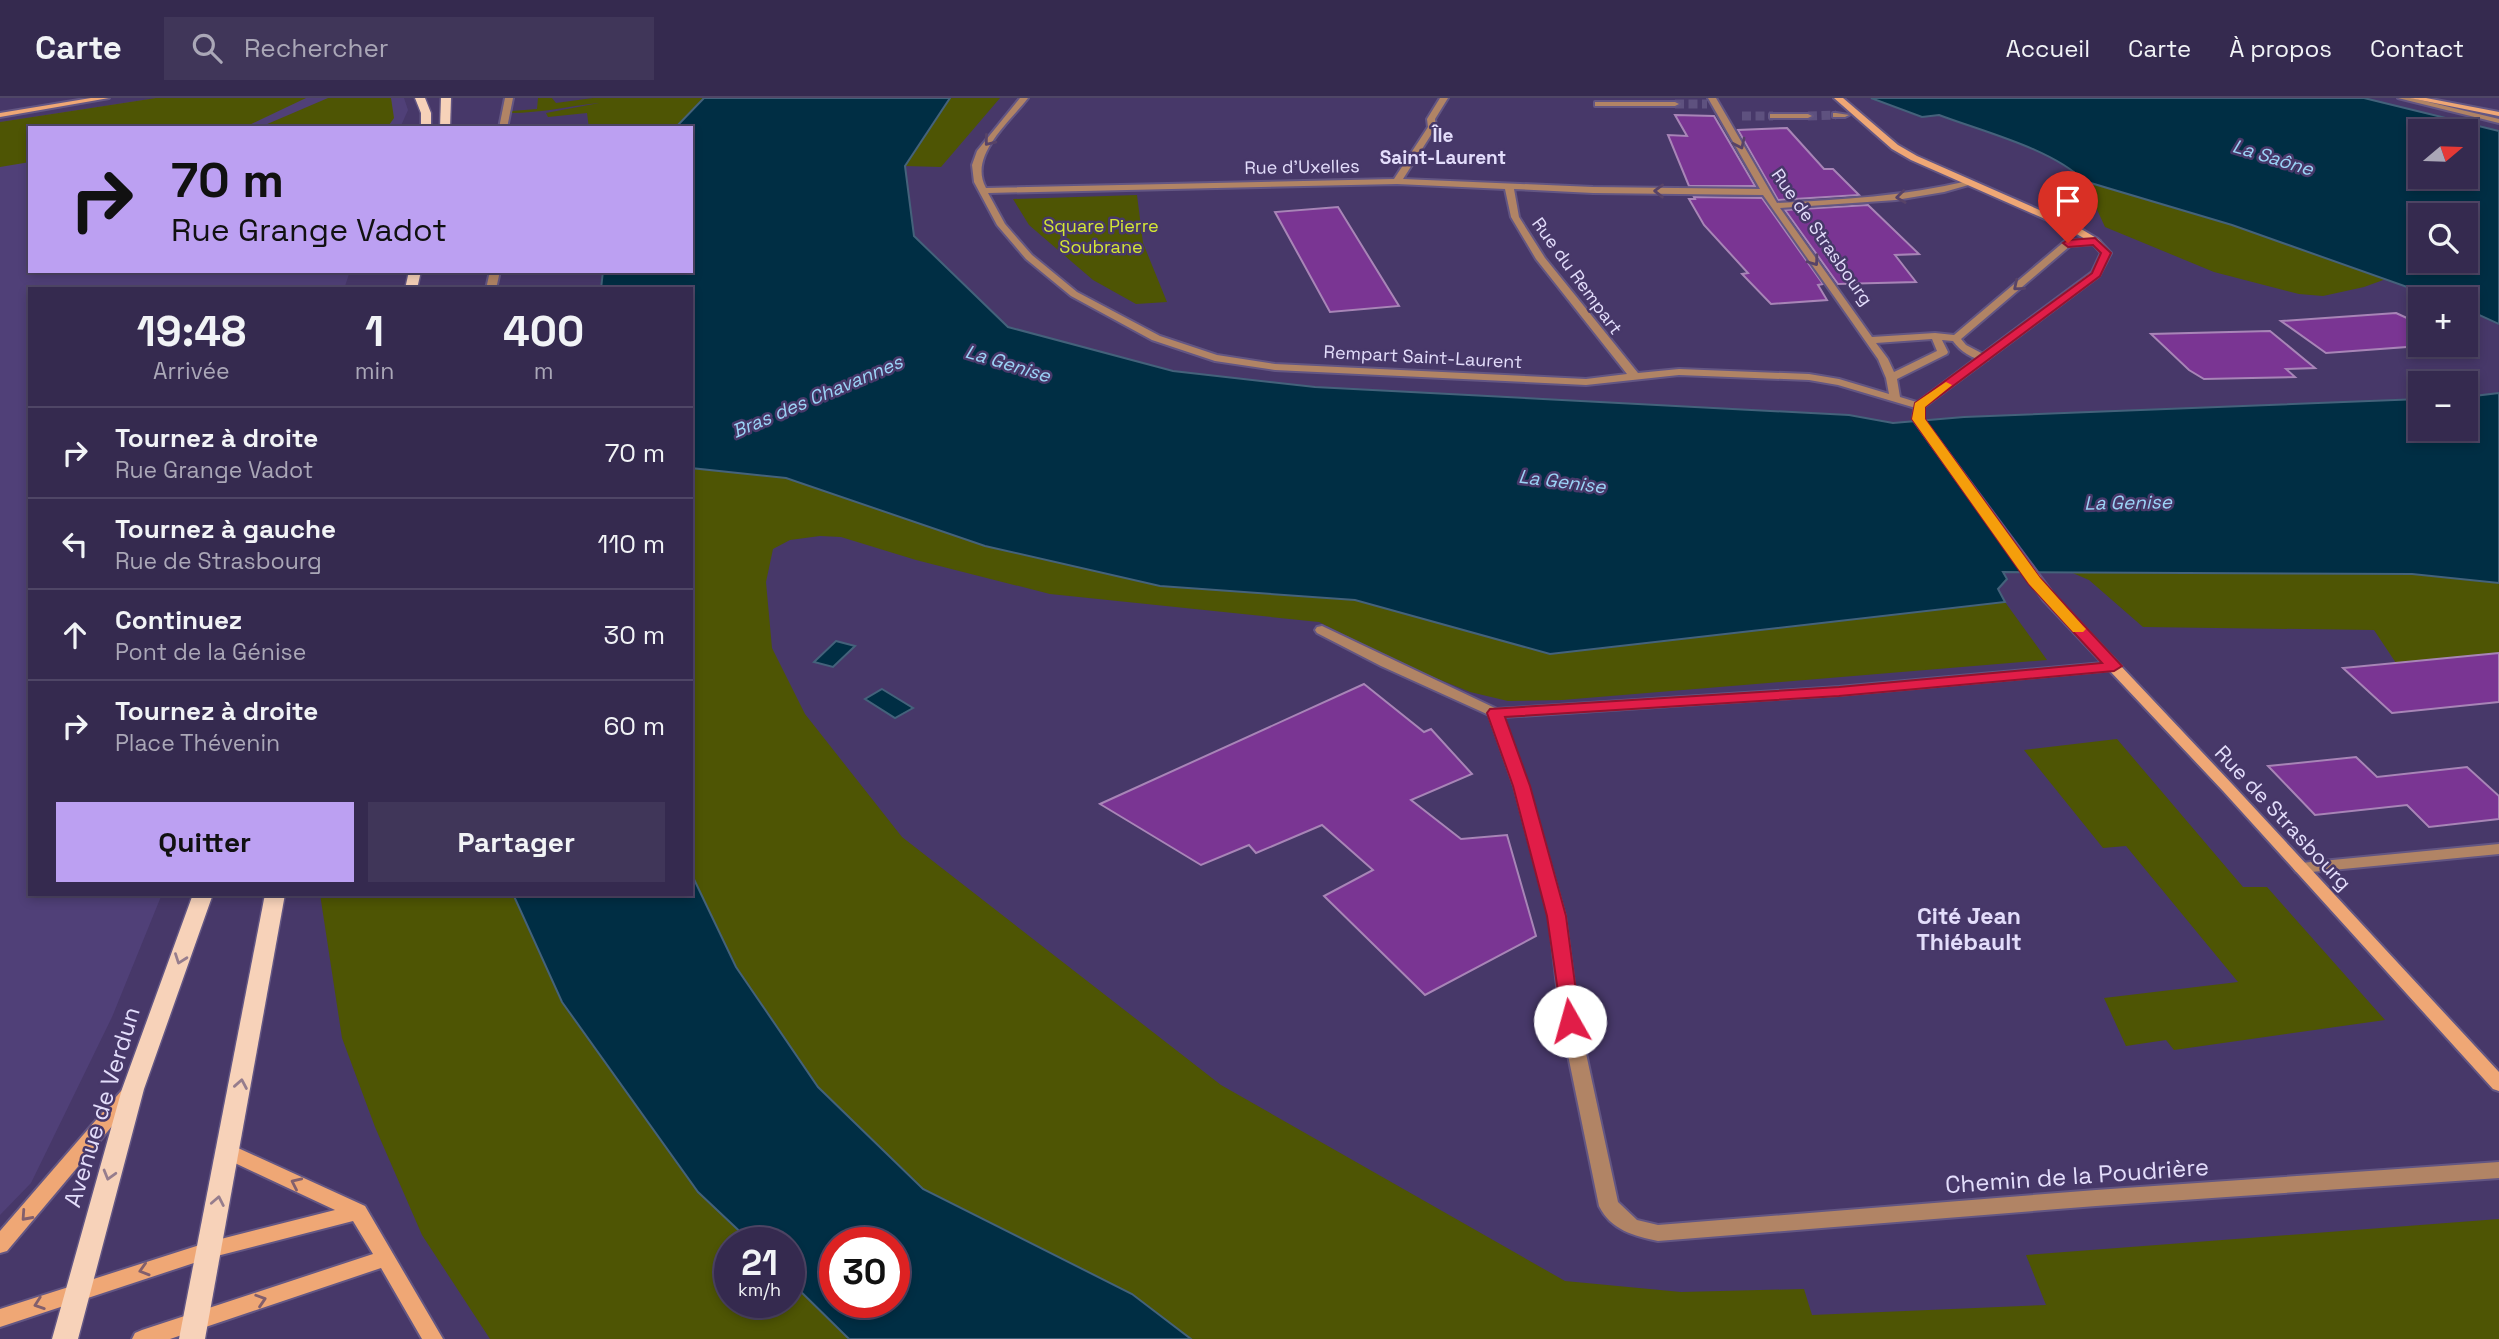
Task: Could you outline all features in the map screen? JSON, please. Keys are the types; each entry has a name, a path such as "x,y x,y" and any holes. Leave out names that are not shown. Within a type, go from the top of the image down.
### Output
{"main road":[{"path":"0,107 58,98"},
{"path":"0,115 105,98"},
{"path":"420,98 426,113 426,126"},
{"path":"445,126 446,98"},
{"path":"1838,98 1895,147 1968,184 2073,228 2095,242 2106,253 2096,274 1983,358 1919,412"},
{"path":"2414,98 2499,114"},
{"name":"Rue de Strasbourg","path":"1919,412 2035,581 2499,1084"},
{"name":"Avenue de Verdun","path":"65,1339 133,1089 202,896"},
{"path":"194,1330 275,896"},
{"path":"0,1245 133,1089"},
{"path":"228,1151 358,1212 433,1339"},
{"path":"0,1318 209,1250 358,1212"},
{"path":"142,1339 194,1330 384,1259"}],"street":[{"path":"503,126 509,98"},
{"name":"Rempart Saint-Laurent","path":"1024,98 980,153 976,165 978,182 1000,225 1029,257 1074,294 1156,338 1216,358 1275,368 1586,382 1679,372 1809,377 1839,382 1895,398 1919,412"},
{"path":"1397,181 1432,127 1431,120 1444,98"},
{"path":"2402,98 2499,121"},
{"name":"Rue de Strasbourg","path":"1712,102 1729,116 1765,192 1871,340 1891,378 1895,398"},
{"path":"1598,104 1675,104"},
{"path":"1773,116 1808,116"},
{"name":"Rue d'Uxelles","path":"983,191 1397,181 1509,187 1765,192"},
{"path":"1774,205 1888,199 1928,194 1968,184"},
{"name":"Rue du Rempart","path":"1509,187 1515,217 1541,259 1635,376"},
{"path":"1871,340 1935,336 1956,338 2068,243 2095,242"},
{"path":"1891,378 1943,352 1935,336"},
{"path":"1956,338 1962,347 1983,358"},
{"path":"1322,630 1385,663 1495,713 1839,691 2114,666"},
{"name":"Chemin de la Poudrière","path":"1495,713 1521,786 1557,916 1570,1021 1609,1206 1631,1227 1658,1233 2096,1198 2499,1170"},
{"path":"2301,868 2499,849"}],"shaded area":[{"path":"156,98 404,98 408,110 401,126 28,126 28,273 349,273 345,287 28,287 28,896 161,896 112,1017 31,1183 0,1215 0,122"}],"green space":[{"path":"156,98 306,98 247,126 28,126 28,162 0,167 0,122"},
{"path":"328,98 391,98 394,118 388,126 263,126"},
{"path":"538,98 552,98 556,103 593,98 704,98 677,126 589,126 587,113 548,117 546,113 599,103 511,113 537,109"},
{"path":"950,98 1000,98 941,167 905,166"},
{"path":"2084,181 2232,225 2386,279 2323,296 2299,294 2214,272 2105,227"},
{"name":"Square Pierre Soubrane","path":"1137,195 1143,243 1167,302 1136,304 1093,280 1029,225 1013,199"},
{"path":"693,468 786,478 985,546 1160,586 1355,600 1550,654 2005,602 2047,660 1562,700 1508,701 1470,692 1409,667 1319,622 1050,594 916,560 841,537 820,536 790,540 773,549 766,582 772,648 805,714 902,837 1221,1085 1565,1281 1681,1292 1804,1289 1812,1315 2046,1305 2026,1255 2499,1219 2499,1339 1191,1339 1132,1294 923,1189 818,1087 736,967 693,877"},
{"path":"2068,571 2412,574 2499,583 2499,653 2396,663 2374,630 2143,627 2089,580"},
{"path":"2117,739 2243,887 2267,887 2385,1020 2174,1050 2166,1040 2126,1046 2104,998 2238,982 2126,846 2103,848 2024,750"},
{"path":"320,896 514,896 562,1002 698,1192 735,1227 714,1227 714,1318 805,1318 805,1296 819,1310 819,1318 828,1318 849,1339 490,1339 422,1235 375,1127 342,1038"}],"water":[{"path":"704,98 950,98 905,166 914,236 1008,327 1173,371 1315,387 1849,415 1893,423 1964,417 2408,399 2408,441 2478,441 2478,396 2499,393 2499,583 2412,574 2003,572 2007,579 1998,589 2005,602 1550,654 1355,600 1160,586 985,546 786,478 693,468 693,287 601,287 603,273 693,273 693,126 677,126"},
{"name":"La Saône","path":"1871,98 2364,98 2450,119 2408,119 2408,189 2478,189 2478,126 2499,131 2499,324 2478,314 2478,287 2408,287 2232,225 2084,181 2054,159 2036,150 1939,115 1922,117"},
{"path":"836,641 855,646 833,667 814,662"},
{"path":"882,689 913,708 895,718 865,699"},
{"path":"693,877 736,967 818,1087 923,1189 1132,1294 1191,1339 849,1339 828,1318 910,1318 910,1227 819,1227 819,1310 805,1296 805,1227 735,1227 698,1192 562,1002 514,896 693,896"}],"building":[{"path":"1675,115 1714,116 1755,186 1689,186 1668,135 1687,136"},
{"path":"1787,128 1824,169 1833,169 1859,195 1778,200 1738,130"},
{"path":"1694,197 1762,198 1823,284 1818,285 1827,300 1771,304 1742,274 1748,273 1704,225 1689,199 1695,199"},
{"path":"1868,205 1919,254 1895,255 1916,282 1838,284 1785,210"},
{"path":"1338,207 1399,306 1330,312 1275,212"},
{"path":"2396,313 2408,318 2408,347 2326,353 2281,321"},
{"path":"2270,331 2315,368 2286,369 2295,377 2204,379 2189,370 2151,334"},
{"path":"2499,653 2499,702 2392,713 2343,668"},
{"path":"1364,684 1424,732 1431,729 1472,774 1411,800 1461,839 1507,835 1536,936 1425,995 1324,896 1373,870 1322,825 1256,853 1249,845 1201,865 1100,804"},
{"path":"2356,757 2377,777 2467,767 2499,796 2499,819 2429,827 2407,805 2315,815 2268,766"}],"tunnel":[{"path":"1675,104 1707,104"},
{"path":"1808,116 1836,115"},
{"path":"1742,116 1773,116"}],"slow traffic":[{"path":"1946,385 1919,406 1918,419 2035,581 2078,629"}],"district":[{"name":"Île Saint-Laurent","path":"1443,146"},
{"name":"Cité Jean Thiébault","path":"1969,929"}],"route":[{"path":"1570,1021 1557,916 1521,786 1495,713 1839,691 2114,666 2035,581 1918,419 1919,406 2096,274 2106,253 2095,242 2068,243"}],"water label":[{"name":"La Genise","path":"1008,363"},
{"name":"Bras des Chavannes","path":"817,396"},
{"name":"La Genise","path":"1562,481"},
{"name":"La Genise","path":"2128,502"}]}
